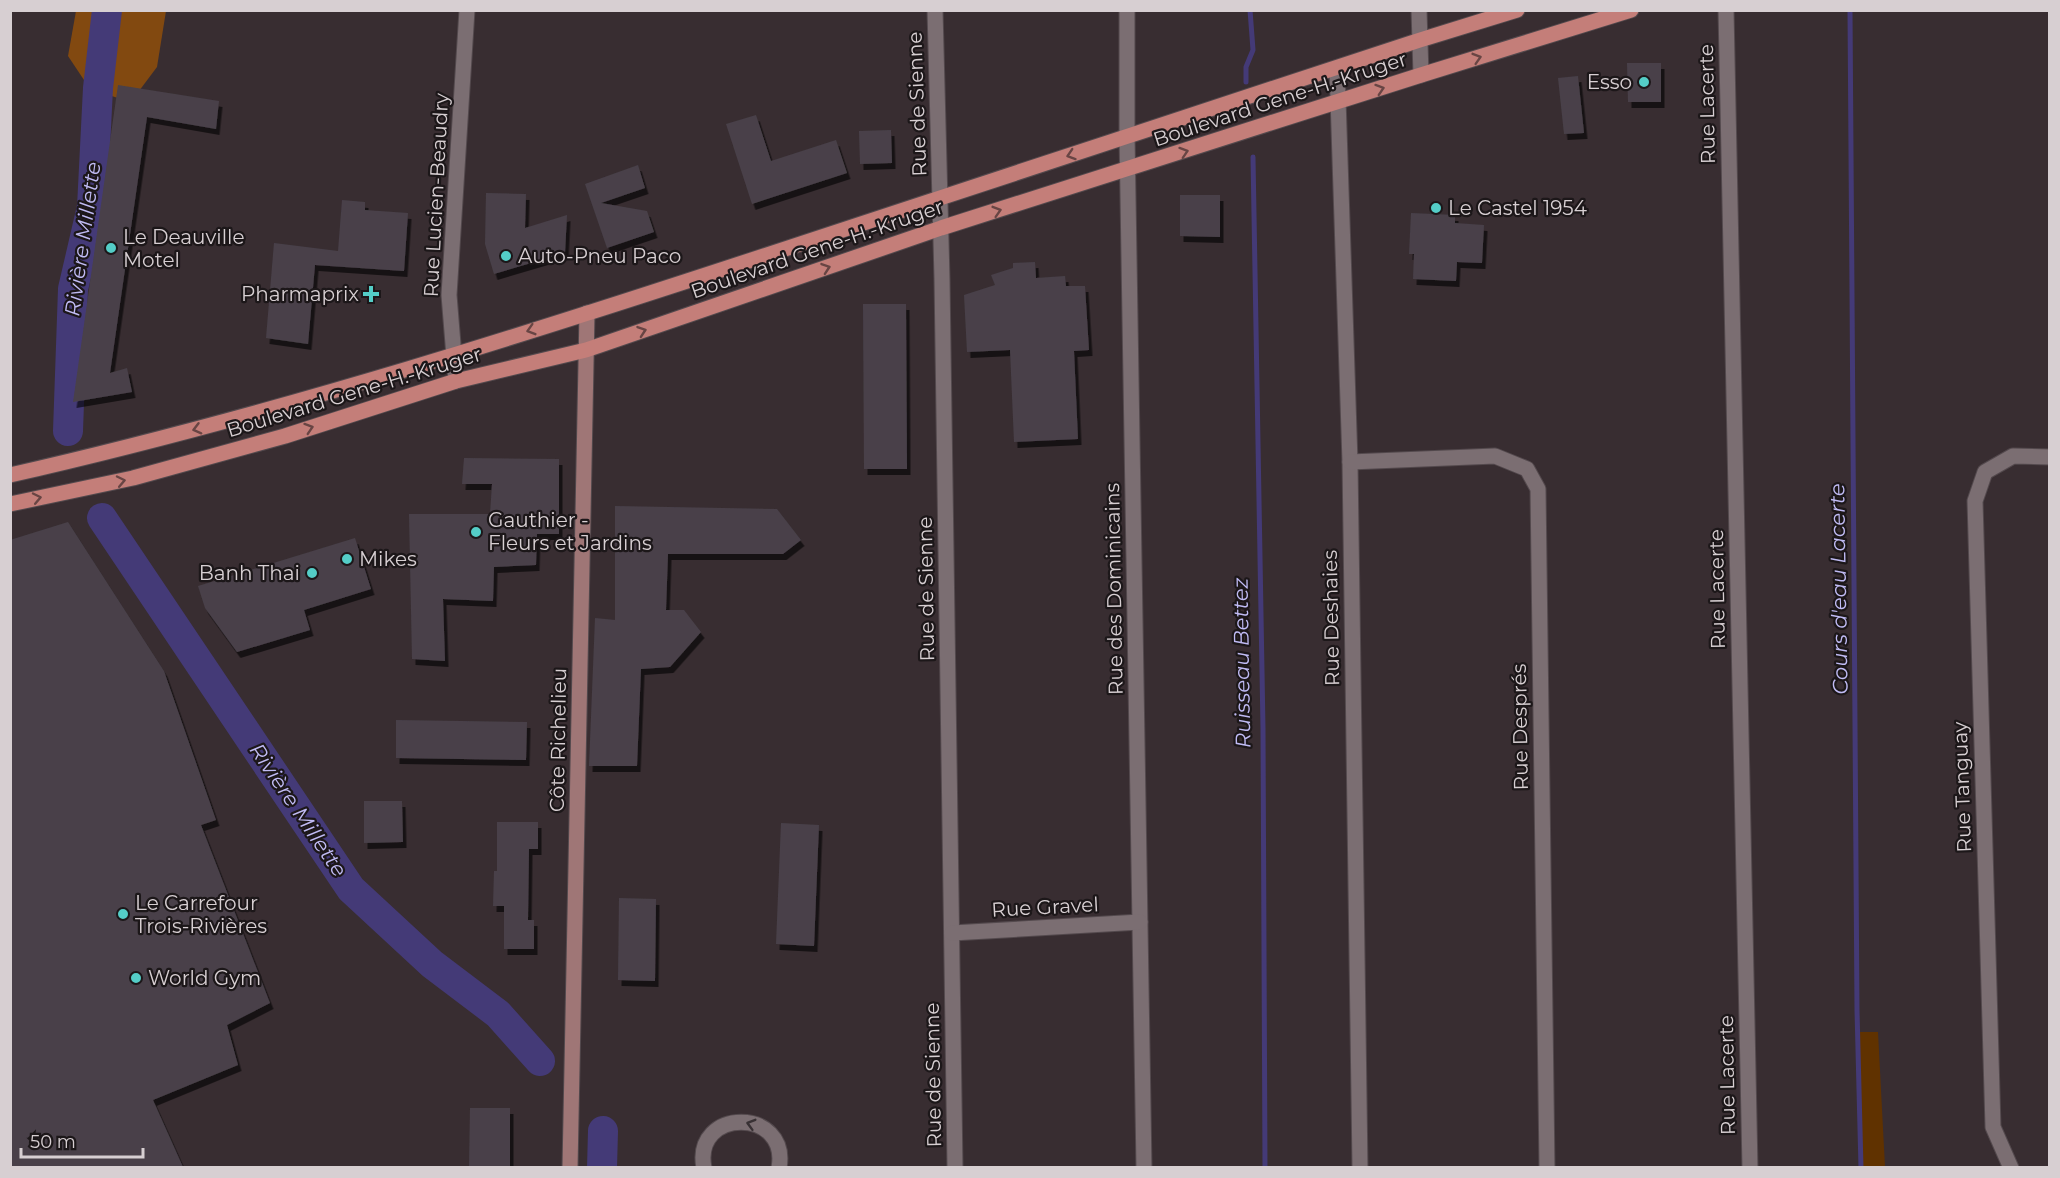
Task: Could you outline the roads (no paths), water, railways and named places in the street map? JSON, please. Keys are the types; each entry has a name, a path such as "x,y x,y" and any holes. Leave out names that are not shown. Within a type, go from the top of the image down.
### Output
{"main road":[{"name":"Boulevard Gene-H.-Kruger","path":"10,475 123,449 275,407 587,313 1517,10"},
{"name":"Boulevard Gene-H.-Kruger","path":"10,504 133,478 285,436 456,381 586,350 941,228 1631,10"}],"street":[{"name":"Rue Lucien-Beaudry","path":"456,381 449,295 467,10"},
{"name":"Rue de Sienne","path":"935,10 941,198 955,1167"},
{"name":"Rue des Dominicains","path":"1126,10 1144,1167"},
{"path":"1419,10 1421,75"},
{"name":"Rue Lacerte","path":"1726,10 1750,1167"},
{"name":"Rue Deshaies","path":"1337,68 1350,462 1360,1167"},
{"name":"Côte Richelieu","path":"570,1167 587,313"},
{"name":"Rue Després","path":"1350,462 1495,456 1527,469 1538,489 1547,1167"},
{"name":"Rue Tanguay","path":"2011,1167 1993,1127 1975,501 1985,472 2013,456 2049,457"},
{"name":"Rue Gravel","path":"952,933 1140,922"},
{"path":"704,1167 704,1148 710,1137 730,1122 743,1121 761,1127 775,1140 779,1152 779,1167"}],"waterway":[{"name":"Rivière Millette","path":"68,431 73,289 92,207 98,88 107,10"},
{"name":"Ruisseau Bettez","path":"1246,82 1246,67 1253,50 1250,10"},
{"name":"Cours d'eau Lacerte","path":"1850,10 1857,1010 1861,1168"},
{"name":"Ruisseau Bettez","path":"1253,157 1263,728 1265,1168"},
{"name":"Rivière Millette","path":"102,518 351,889 432,964 498,1014 540,1061"},
{"name":"Rivière Millette","path":"602,1168 603,1131"}],"place":[{"name":"Esso","path":"1644,82"},
{"name":"Le Castel 1954","path":"1436,208"},
{"name":"Le Deauville Motel","path":"111,248"},
{"name":"Auto-Pneu Paco","path":"506,256"},
{"name":"Pharmaprix","path":"371,294"},
{"name":"Gauthier - Fleurs et Jardins","path":"476,532"},
{"name":"Mikes","path":"347,559"},
{"name":"Banh Thai","path":"312,573"},
{"name":"Le Carrefour Trois-Rivières","path":"123,914"},
{"name":"World Gym","path":"136,978"}]}
